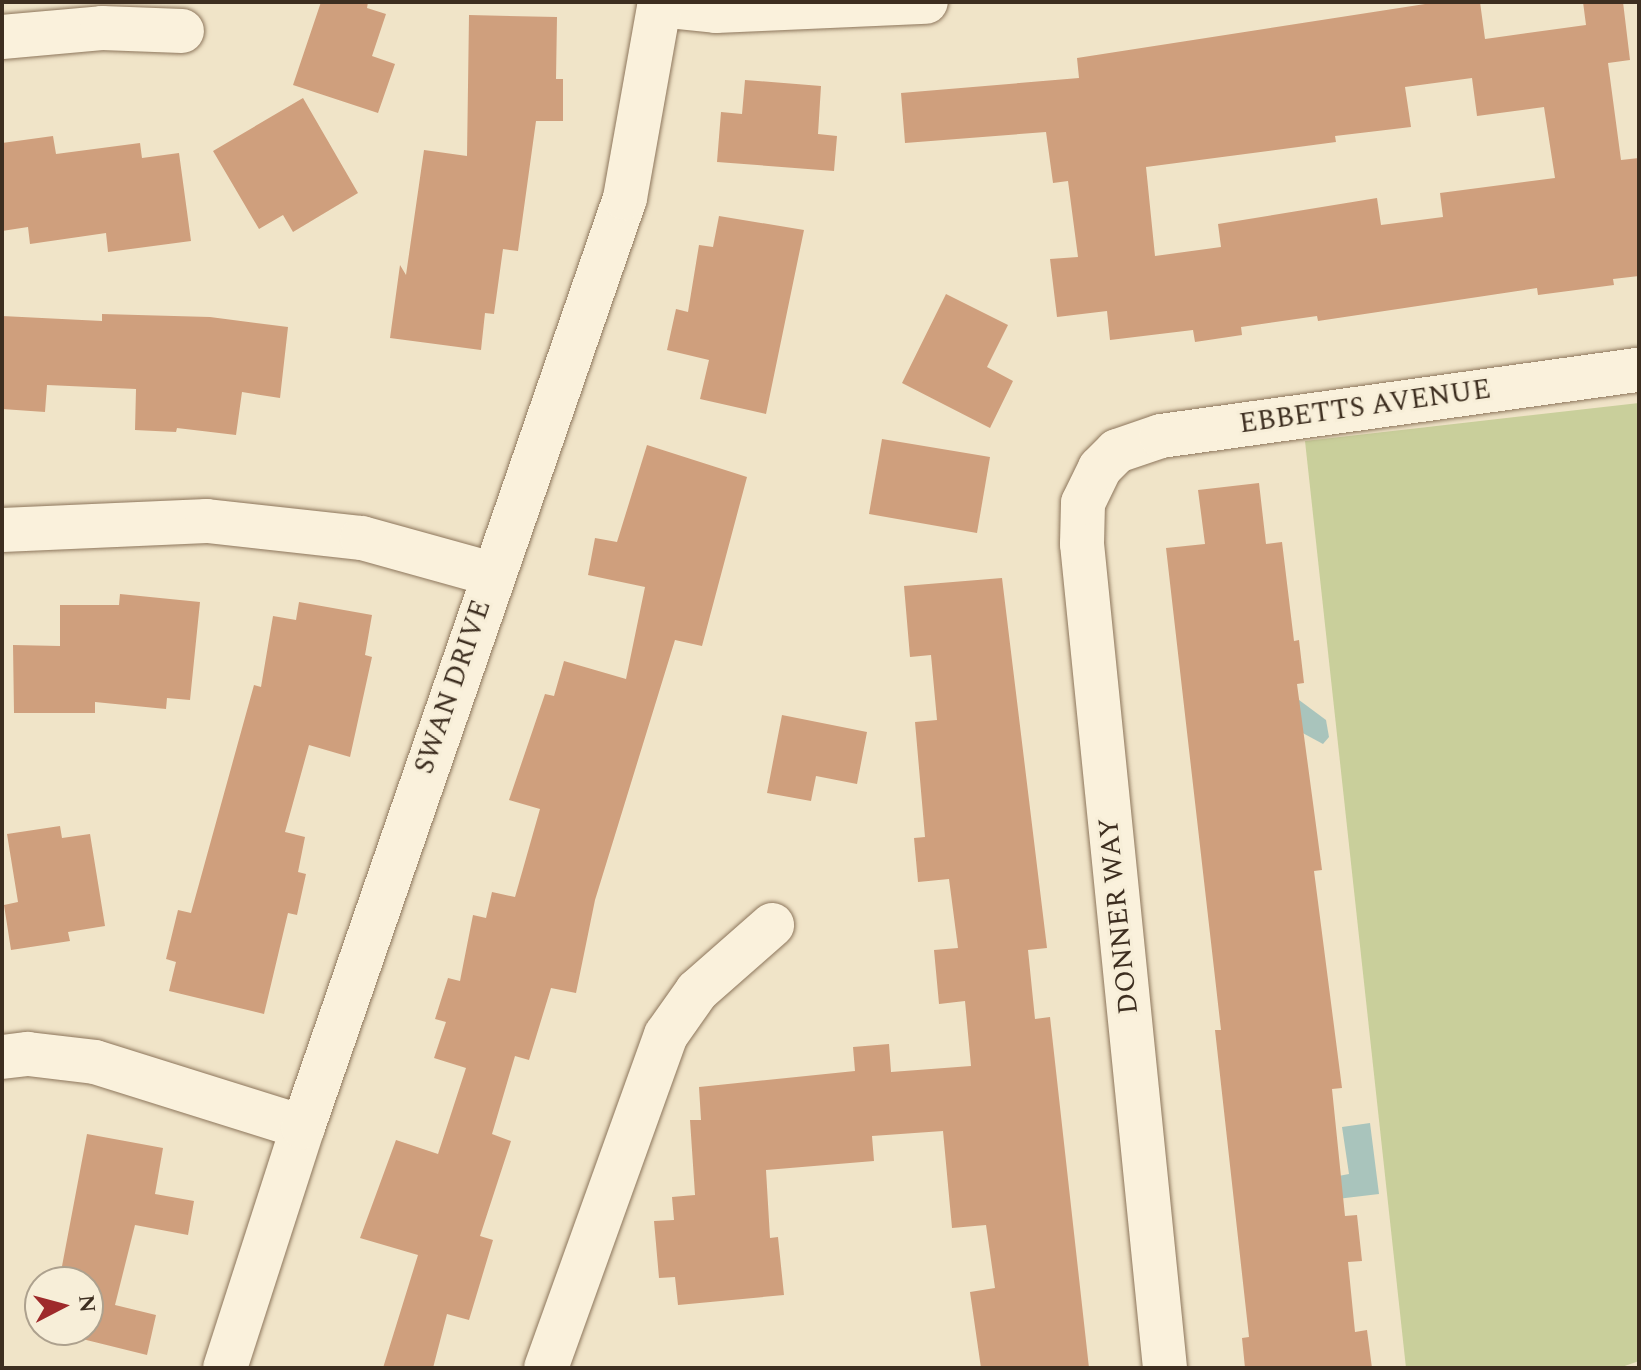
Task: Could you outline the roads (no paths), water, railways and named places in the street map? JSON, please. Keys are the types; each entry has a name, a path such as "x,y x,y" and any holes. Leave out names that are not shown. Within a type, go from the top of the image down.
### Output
{"street":[{"path":"660,3 716,11 926,2"},
{"name":"SWAN DRIVE","path":"225,1368 303,1127 492,574 625,198 660,3"},
{"path":"2,37 102,28 182,31"},
{"name":"EBBETTS AVENUE","path":"1100,468 1117,451 1161,436 1639,370"},
{"name":"DONNER WAY","path":"1100,468 1083,503 1082,544 1165,1368"},
{"path":"2,530 207,521 362,538 492,574"},
{"path":"546,1368 666,1035 697,991 772,925"},
{"path":"2,1057 28,1054 95,1062 303,1127"}],"water":[{"path":"1295,697 1326,720 1329,737 1323,744 1299,731"},
{"path":"1370,1123 1379,1194 1337,1199 1333,1177 1349,1174 1342,1127"}]}
